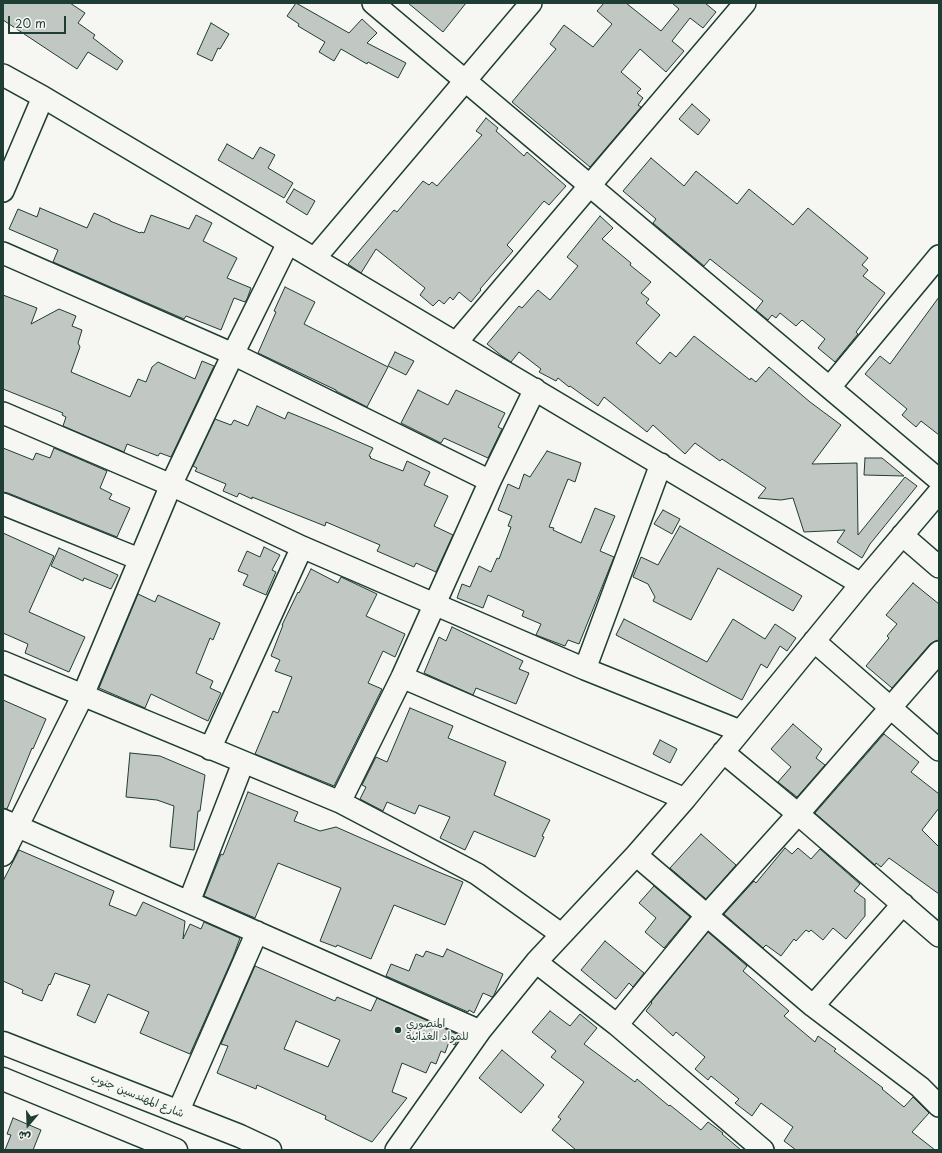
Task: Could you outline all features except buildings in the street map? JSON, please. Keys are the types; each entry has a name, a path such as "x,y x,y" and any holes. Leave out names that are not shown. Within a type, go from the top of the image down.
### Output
{"highway":[{"name":"شارع المهندسين جنوب","path":"3,1042 240,1136 270,1150"},
{"path":"3,1079 176,1150"}],"street":[{"path":"373,3 939,480"},
{"path":"315,258 531,3"},
{"path":"456,343 745,3"},
{"path":"3,75 43,97 315,258 861,584"},
{"path":"3,191 43,97"},
{"path":"3,855 10,824 83,695 171,485 233,354 288,243"},
{"path":"3,254 233,354 490,481"},
{"path":"830,387 939,256"},
{"path":"340,802 402,677 490,481 535,389"},
{"path":"3,413 171,485 302,547 434,604 585,669 740,731"},
{"path":"585,669 661,464"},
{"path":"396,1150 480,1031 536,962 636,855 685,799 861,584 939,492"},
{"path":"3,504 139,559"},
{"path":"902,535 939,567"},
{"path":"210,749 302,547"},
{"path":"814,641 939,750"},
{"path":"617,1025 706,915 798,814 939,652"},
{"path":"3,662 340,802 477,874 561,934"},
{"path":"402,677 685,799"},
{"path":"723,752 798,814 939,936"},
{"path":"189,902 243,763"},
{"path":"10,824 480,1031"},
{"path":"636,855 813,1006 910,1078 939,1106"},
{"path":"813,1006 903,904"},
{"path":"178,1112 257,932"},
{"path":"536,962 617,1025 763,1150"}],"place":[{"name":"المنصوري للمواد الغذائية","path":"398,1030"}]}
